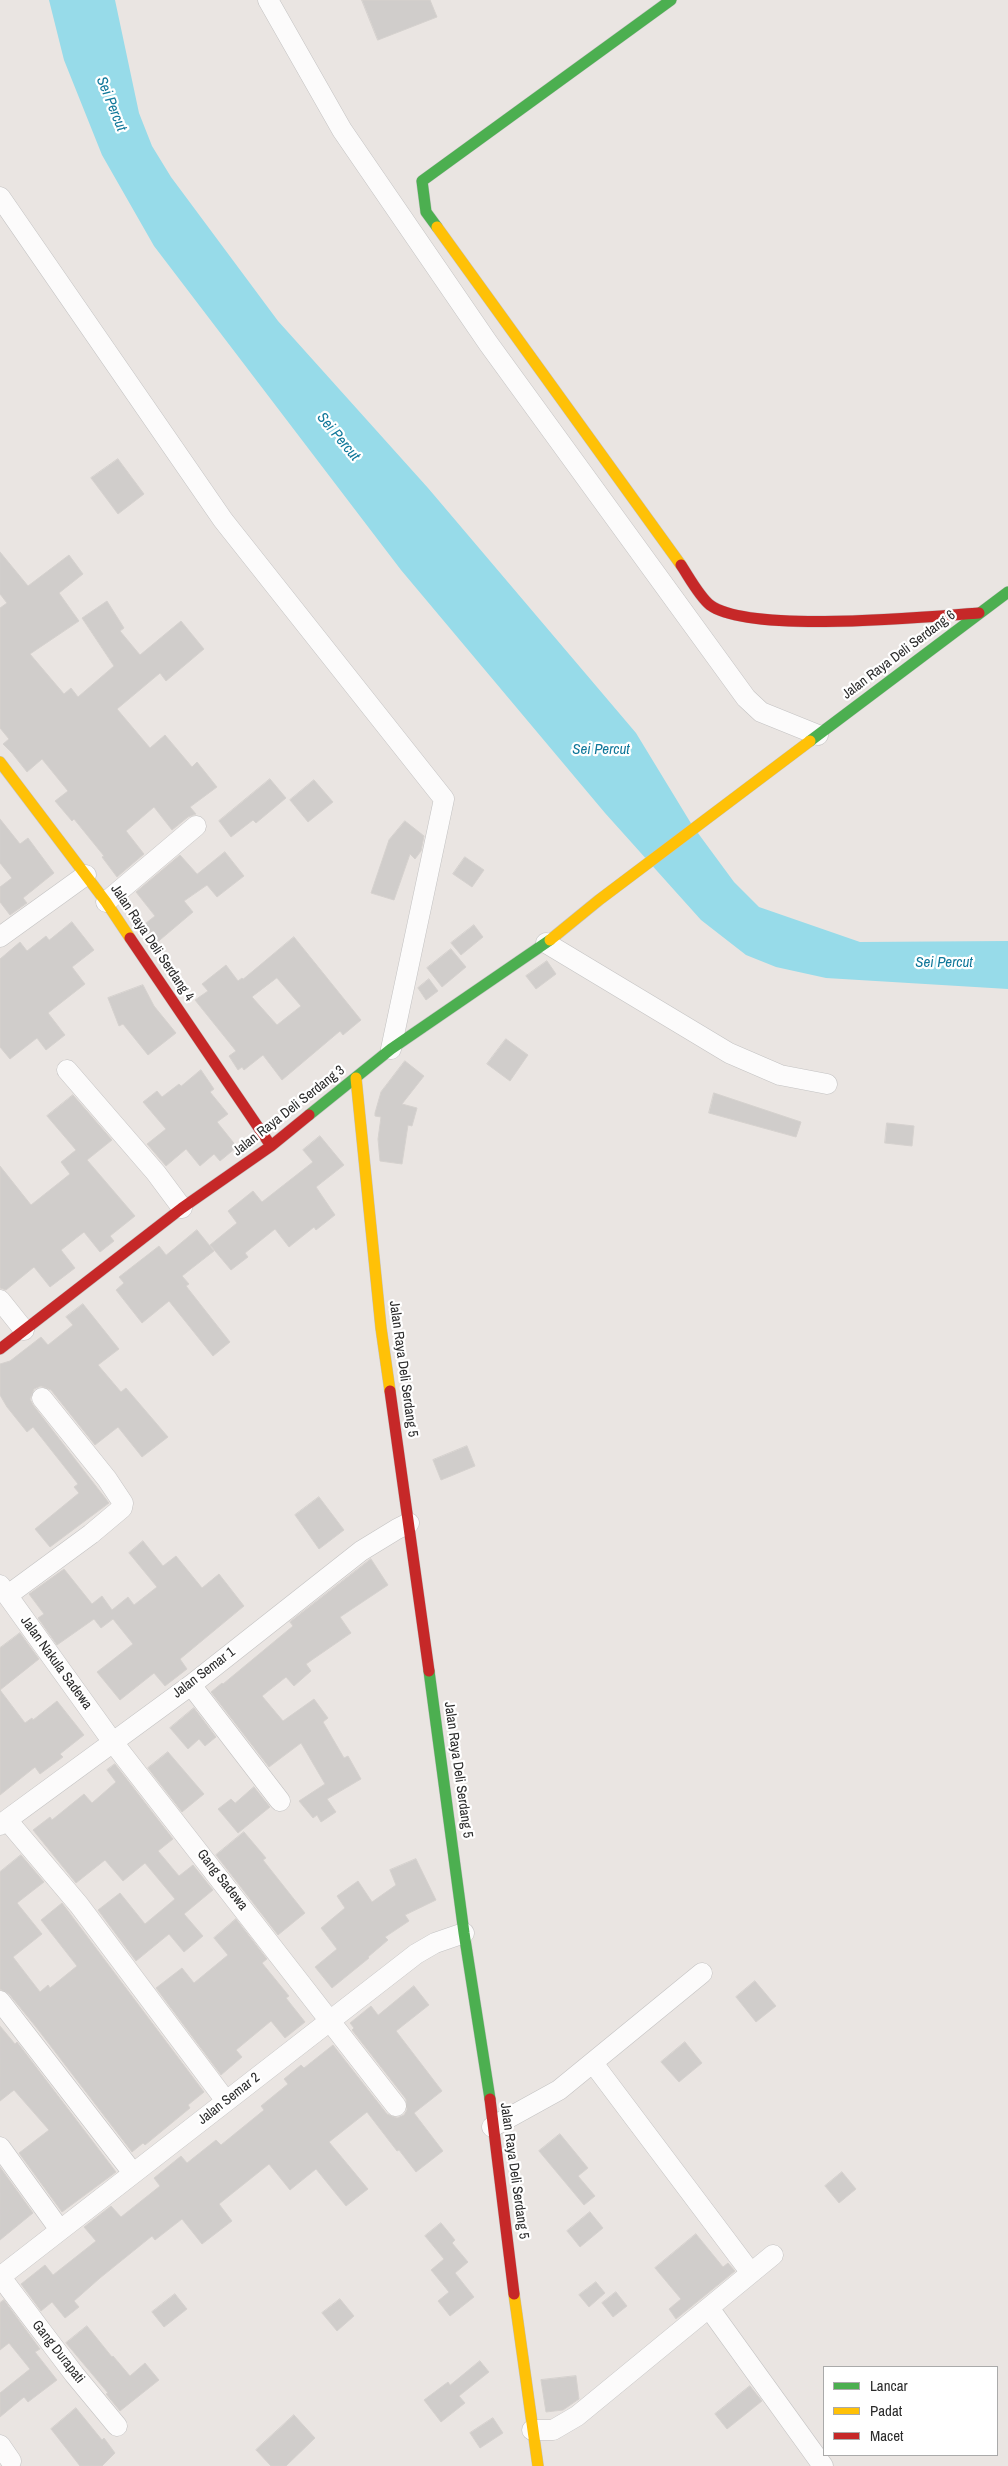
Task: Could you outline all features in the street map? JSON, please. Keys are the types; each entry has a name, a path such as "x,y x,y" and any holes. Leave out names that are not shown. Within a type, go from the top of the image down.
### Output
{"street":[{"path":"268,0 348,138 488,343 746,698 761,712 813,738"},
{"path":"671,0 422,181 426,212 709,604 740,616 769,620 896,619 980,613"},
{"path":"0,197 223,520 444,799 391,1049"},
{"name":"Jalan Raya Deli Serdang 6","path":"599,900 1008,592"},
{"name":"Jalan Raya Deli Serdang 4","path":"0,762 106,902 272,1146"},
{"path":"106,902 196,826"},
{"path":"0,937 86,875"},
{"name":"Jalan Raya Deli Serdang 3","path":"0,1349 182,1208 272,1146 391,1049 546,943 599,900"},
{"path":"546,943 729,1053 780,1075 827,1084"},
{"path":"67,1070 156,1173 182,1208"},
{"name":"Jalan Raya Deli Serdang 5","path":"356,1078 380,1328 403,1526 462,1934 485,2065 507,2227 520,2348 538,2466"},
{"path":"0,1300 24,1330"},
{"path":"4,1590 91,1534 122,1508 120,1496 42,1398"},
{"name":"Jalan Semar 1","path":"3,1823 190,1685 361,1551 403,1526"},
{"name":"Jalan Nakula Sadewa","path":"4,1590 112,1741"},
{"path":"190,1685 280,1801"},
{"name":"Gang Sadewa","path":"112,1741 396,2106"},
{"path":"3,1823 79,1905 226,2101"},
{"name":"Jalan Semar 2","path":"0,2276 416,1954 435,1943 462,1934"},
{"path":"492,2127 559,2090 702,1973"},
{"path":"0,2001 133,2173"},
{"path":"593,2063 751,2273"},
{"path":"0,2147 60,2230"},
{"path":"532,2430 552,2430 577,2416 773,2255"},
{"name":"Gang Durapati","path":"0,2276 74,2374 117,2426"},
{"path":"709,2308 823,2466"}],"water":[{"name":"Sei Percut","path":"49,0 115,0 139,113 152,146 171,177 278,321 428,488 636,733 692,825 734,882 759,907 860,942 1008,941 1008,989 826,978 776,967 746,955 701,920 605,813 401,570 154,246 102,155 64,60"}],"building":[{"path":"362,0 430,0 437,17 378,40"},
{"path":"118,459 144,494 118,514 91,478"},
{"path":"0,552 28,586 69,555 83,574 59,593 79,621 30,654 64,694 71,688 78,697 114,666 82,618 107,601 124,628 120,631 140,655 181,621 204,649 166,681 160,673 117,709 150,748 165,735 192,767 197,762 217,787 190,807 196,814 188,817 172,830 154,807 126,831 144,854 117,877 102,857 104,856 74,819 72,821 55,801 68,791 42,759 27,772 3,744 9,739 0,728 0,608 7,603 0,594"},
{"path":"270,779 286,798 256,823 253,820 231,837 219,821"},
{"path":"314,780 333,802 308,822 290,800"},
{"path":"0,819 20,844 28,838 54,873 23,898 27,903 10,915 0,902 0,887 12,878 0,863"},
{"path":"405,821 424,836 421,851 415,859 410,854 394,900 371,893 389,840"},
{"path":"225,852 244,876 217,897 207,885 184,901 193,912 154,945 141,927 155,916 136,892 180,855 197,874"},
{"path":"465,857 484,870 472,887 453,874"},
{"path":"72,922 94,950 72,967 85,984 48,1013 65,1035 46,1050 37,1038 10,1059 0,1047 0,959 20,942 27,951 46,936 49,940"},
{"path":"474,925 483,937 461,955 451,943"},
{"path":"294,937 361,1020 343,1035 340,1031 282,1080 263,1055 244,1070 242,1067 238,1070 229,1056 236,1051 195,1000 208,991 202,984 226,965 238,981 243,979","holes":["277,978 301,1006 277,1025 252,997"]},
{"path":"451,949 466,967 442,987 427,968"},
{"path":"547,961 556,974 536,989 526,976"},
{"path":"429,979 438,991 426,1000 418,988"},
{"path":"143,985 154,1006 176,1033 148,1055 123,1024 119,1026 108,998"},
{"path":"506,1039 528,1055 510,1081 487,1064"},
{"path":"405,1061 424,1076 402,1104 417,1108 412,1126 408,1125 402,1164 380,1161 378,1139 381,1117 375,1116 375,1113 381,1092"},
{"path":"201,1070 214,1089 210,1092 228,1114 217,1122 237,1147 220,1161 214,1154 200,1166 186,1149 166,1166 147,1144 166,1129 143,1102 157,1091 162,1097 179,1084 181,1086"},
{"path":"714,1093 801,1122 796,1137 709,1113"},
{"path":"73,1095 112,1140 87,1160 135,1216 110,1236 114,1241 100,1252 84,1232 61,1250 75,1268 50,1287 34,1267 6,1290 0,1288 0,1166 31,1205 70,1174 61,1162 76,1150 47,1116"},
{"path":"887,1123 914,1126 912,1146 885,1143"},
{"path":"320,1136 344,1165 316,1187 335,1215 316,1230 314,1227 289,1247 275,1229 245,1253 248,1257 231,1270 210,1245 237,1223 228,1211 253,1191 262,1202 313,1162 303,1150"},
{"path":"197,1230 214,1251 182,1276 189,1284 186,1286 230,1342 213,1356 169,1301 142,1323 116,1290 124,1283 119,1277 159,1246 166,1255"},
{"path":"83,1304 119,1349 98,1365 121,1392 126,1388 168,1437 142,1457 118,1427 95,1445 51,1390 41,1386 34,1389 30,1399 33,1405 109,1503 50,1547 35,1529 79,1493 74,1487 78,1484 33,1427 27,1432 7,1407 0,1395 0,1364 10,1361 41,1337 48,1345 73,1325 66,1317"},
{"path":"467,1446 475,1466 441,1480 433,1460"},
{"path":"319,1497 344,1530 319,1549 295,1515"},
{"path":"143,1541 163,1566 176,1556 202,1588 219,1574 244,1606 180,1659 187,1669 165,1686 154,1673 120,1700 97,1672 133,1644 113,1619 101,1628 94,1619 57,1645 38,1618 44,1614 29,1594 64,1569 92,1604 102,1596 112,1610 128,1597 134,1605 157,1587 129,1553"},
{"path":"371,1559 388,1585 340,1617 351,1633 306,1664 311,1671 294,1686 286,1677 262,1696 283,1721 314,1699 328,1718 323,1722 344,1758 348,1756 361,1779 327,1799 336,1812 321,1822 317,1815 313,1818 299,1801 325,1784 301,1743 269,1767 211,1692 293,1626 290,1622"},
{"path":"20,1633 39,1659 0,1690 0,1648"},
{"path":"0,1690 25,1723 32,1718 33,1720 57,1701 84,1735 60,1754 63,1757 40,1774 35,1767 0,1795"},
{"path":"194,1708 216,1737 205,1746 199,1739 188,1749 170,1728"},
{"path":"168,1752 204,1794 182,1812 148,1768"},
{"path":"115,1764 173,1839 158,1851 179,1876 193,1865 213,1890 184,1914 203,1936 184,1952 169,1934 136,1961 98,1910 120,1893 145,1924 175,1899 145,1863 123,1881 105,1860 76,1883 33,1830 50,1817 52,1820 84,1794 92,1803 116,1782 107,1770"},
{"path":"254,1787 270,1807 238,1833 218,1809 231,1799 235,1803"},
{"path":"244,1832 266,1858 263,1860 305,1913 278,1935 216,1855"},
{"path":"21,1855 44,1882 17,1903 42,1934 13,1957 40,1992 48,1985 50,1988 77,1966 41,1920 62,1903 204,2092 188,2105 190,2108 145,2145 143,2143 132,2152 36,2027 9,1994 0,1989 0,1872"},
{"path":"416,1859 436,1900 405,1915 409,1921 385,1937 388,1940 332,1988 315,1967 337,1949 321,1928 345,1908 337,1896 358,1881 372,1902 396,1885 390,1870"},
{"path":"236,1919 267,1959 262,1963 289,1996 286,1998 305,2022 285,2038 271,2021 236,2050 242,2057 221,2075 156,1988 182,1968 194,1983 228,1955 214,1938"},
{"path":"755,1981 776,2006 756,2022 736,1997"},
{"path":"414,1986 429,2005 396,2031 442,2091 414,2113 443,2151 416,2172 367,2112 329,2142 368,2189 346,2206 316,2169 290,2190 269,2164 219,2204 232,2221 202,2244 182,2219 155,2240 152,2236 100,2278 74,2301 79,2307 65,2318 52,2302 41,2311 21,2284 45,2265 53,2275 96,2241 84,2227 111,2206 121,2217 160,2186 154,2178 181,2156 187,2163 216,2140 221,2145 264,2110 261,2106 288,2084 284,2079 301,2065 304,2068 333,2045 387,2114 397,2118 404,2115 407,2110 406,2099 352,2030 354,2028 350,2023 371,2006 378,2015"},
{"path":"0,2026 15,2044 17,2042 116,2172 62,2212 19,2153 49,2130 14,2090 0,2101"},
{"path":"685,2042 702,2063 679,2082 661,2062"},
{"path":"560,2134 588,2168 578,2176 595,2196 584,2205 539,2151"},
{"path":"0,2167 33,2213 0,2240"},
{"path":"842,2172 856,2189 839,2203 825,2186"},
{"path":"590,2212 603,2228 580,2247 567,2231"},
{"path":"441,2223 455,2240 452,2243 468,2262 455,2273 474,2297 450,2316 438,2301 449,2292 431,2270 444,2259 425,2236"},
{"path":"696,2234 723,2267 728,2263 735,2271 676,2319 669,2309 681,2299 655,2268"},
{"path":"596,2282 605,2293 589,2307 579,2295"},
{"path":"616,2292 627,2306 613,2317 602,2303"},
{"path":"175,2294 187,2309 164,2327 152,2312"},
{"path":"340,2299 354,2316 337,2331 322,2313"},
{"path":"4,2300 40,2349 35,2352 57,2380 28,2402 24,2397 0,2417 0,2393 30,2369 9,2343 0,2350 0,2303"},
{"path":"87,2326 130,2376 145,2363 159,2380 120,2411 106,2394 108,2393 66,2343"},
{"path":"480,2361 489,2372 459,2396 465,2403 441,2422 424,2400 448,2382 450,2385"},
{"path":"576,2376 579,2399 563,2410 546,2412 541,2380"},
{"path":"750,2386 762,2401 727,2429 715,2414"},
{"path":"76,2408 102,2440 104,2438 115,2453 102,2466 80,2466 51,2429"},
{"path":"294,2415 315,2438 286,2466 271,2466 256,2450"},
{"path":"493,2418 503,2433 480,2448 470,2433"}],"traffic: fast":[{"path":"437,227 426,212 422,181 671,0"},
{"path":"810,741 1008,592"},
{"path":"309,1115 391,1049 550,940"},
{"path":"429,1671 464,1933 490,2099"}],"traffic: slow":[{"path":"437,227 681,565"},
{"path":"550,940 599,900 810,741"},
{"path":"0,762 106,902 130,938"},
{"path":"356,1078 381,1328 390,1391"},
{"path":"514,2294 538,2466"}],"traffic: jam":[{"path":"681,565 698,592 710,605 731,614 761,619 798,621 881,620 979,613"},
{"path":"130,938 271,1146"},
{"path":"0,1349 182,1208 271,1146 309,1115"},
{"path":"390,1391 429,1671"},
{"path":"490,2099 514,2294"}]}
